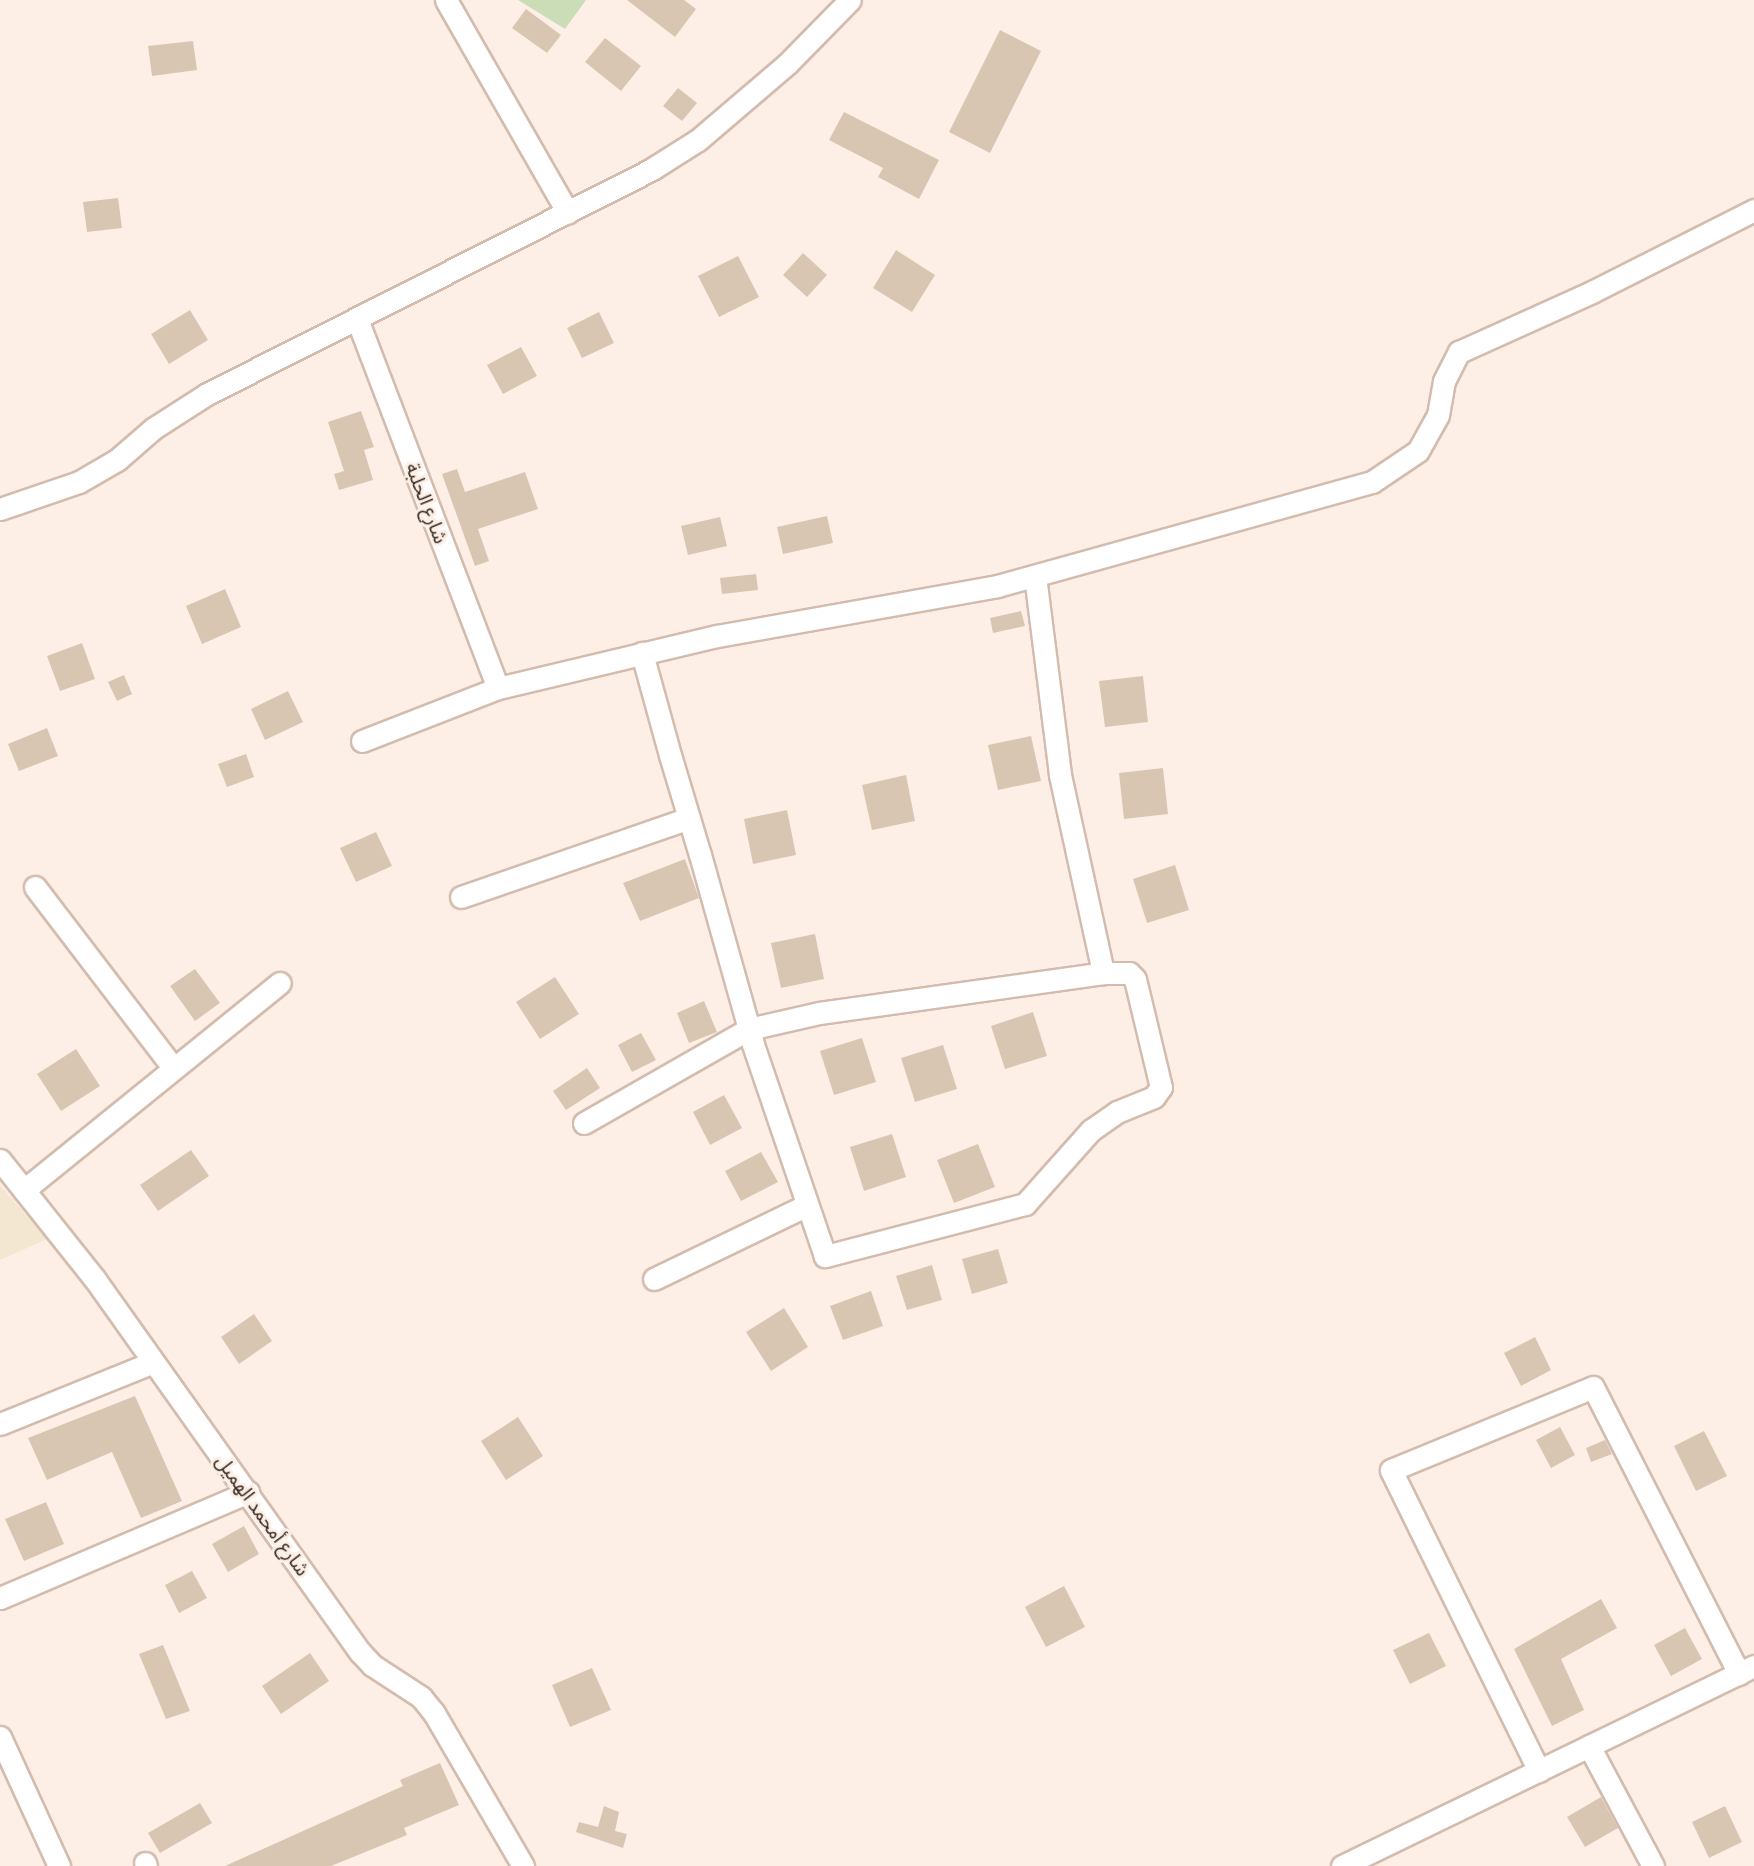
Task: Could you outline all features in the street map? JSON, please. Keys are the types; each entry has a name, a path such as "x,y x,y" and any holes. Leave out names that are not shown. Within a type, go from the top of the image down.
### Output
{"street":[{"path":"446,0 568,213"},
{"path":"0,509 79,482 117,460 154,428 207,394 568,213 698,140 788,63 850,0"},
{"path":"362,741 498,688 642,653 1035,576 1273,512 1393,472 1418,451 1428,436 1444,381 1460,352 1592,292 1754,210"},
{"name":"شارع الحلبة","path":"358,318 498,688"},
{"path":"1035,576 1060,775 1103,973"},
{"path":"584,1123 750,1029 819,1013 1103,973 1129,973 1135,979 1161,1087 1154,1097 1117,1112 1091,1130 1026,1204 831,1256 820,1250 750,1029 642,653"},
{"path":"461,897 689,818"},
{"path":"35,887 172,1066"},
{"path":"24,1190 172,1066 280,983"},
{"name":"شارع أمحمد الهميل","path":"0,1160 94,1279 151,1363 248,1492 360,1652 372,1665 421,1697 434,1713 523,1866"},
{"path":"654,1279 807,1205"},
{"path":"0,1424 151,1363"},
{"path":"1342,1866 1539,1771 1589,1746 1747,1670 1593,1387 1391,1469 1539,1771"},
{"path":"0,1598 248,1492"},
{"path":"0,1737 59,1866"},
{"path":"1589,1746 1653,1866"}],"shaded area":[{"path":"0,1185 47,1239 0,1260"}],"green space":[{"path":"518,0 586,0 565,29"}],"building":[{"path":"627,0 684,0 696,9 675,37"},
{"path":"526,9 561,35 547,53 512,28"},
{"path":"1000,30 1041,51 990,153 949,132"},
{"path":"605,38 641,66 621,91 585,62"},
{"path":"193,41 197,70 152,76 148,46"},
{"path":"678,88 697,103 682,121 663,106"},
{"path":"844,112 939,160 919,199 878,177 883,168 829,140"},
{"path":"118,198 122,228 87,232 83,202"},
{"path":"896,250 935,275 912,312 873,288"},
{"path":"803,253 827,275 807,297 783,275"},
{"path":"738,256 759,297 719,317 698,276"},
{"path":"190,310 208,340 169,364 151,334"},
{"path":"599,312 614,343 582,358 567,328"},
{"path":"521,347 537,376 503,394 487,365"},
{"path":"361,411 374,447 364,450 373,480 339,490 334,474 344,471 328,422"},
{"path":"457,469 465,492 525,472 538,509 478,529 489,561 475,566 442,474"},
{"path":"827,516 833,543 783,554 777,527"},
{"path":"720,517 727,546 688,555 681,526"},
{"path":"756,574 758,590 722,594 720,578"},
{"path":"225,589 241,627 202,644 186,606"},
{"path":"1021,611 1025,626 993,633 990,618"},
{"path":"82,643 95,679 60,691 47,656"},
{"path":"124,675 132,694 117,701 108,682"},
{"path":"1143,676 1148,722 1105,727 1099,681"},
{"path":"288,691 303,722 265,740 251,709"},
{"path":"47,728 58,756 19,771 8,744"},
{"path":"1031,736 1041,781 998,790 988,745"},
{"path":"246,754 254,777 227,787 218,764"},
{"path":"1163,768 1168,814 1124,819 1119,773"},
{"path":"906,775 915,821 872,830 862,785"},
{"path":"787,810 796,855 753,864 744,819"},
{"path":"376,832 392,866 356,882 340,848"},
{"path":"685,859 699,898 640,921 623,883"},
{"path":"1175,865 1189,910 1147,923 1133,879"},
{"path":"815,934 824,979 781,988 771,943"},
{"path":"195,969 220,1003 195,1021 170,986"},
{"path":"555,977 579,1014 540,1039 516,1002"},
{"path":"704,1001 717,1032 689,1043 677,1013"},
{"path":"1033,1012 1047,1056 1005,1069 991,1026"},
{"path":"641,1033 656,1060 632,1072 618,1045"},
{"path":"862,1038 876,1082 834,1095 820,1051"},
{"path":"943,1045 957,1089 915,1102 901,1058"},
{"path":"76,1049 100,1086 61,1111 37,1074"},
{"path":"587,1068 600,1088 566,1110 553,1091"},
{"path":"724,1095 742,1128 710,1145 693,1112"},
{"path":"892,1134 906,1177 864,1191 850,1147"},
{"path":"978,1144 995,1187 954,1203 937,1160"},
{"path":"191,1150 209,1176 158,1211 140,1185"},
{"path":"761,1152 778,1182 741,1201 725,1171"},
{"path":"998,1249 1008,1283 972,1294 962,1259"},
{"path":"932,1265 942,1300 907,1310 896,1276"},
{"path":"871,1291 883,1326 843,1340 830,1306"},
{"path":"784,1308 808,1347 771,1371 746,1332"},
{"path":"254,1314 272,1341 239,1364 221,1337"},
{"path":"1535,1337 1551,1370 1521,1386 1504,1353"},
{"path":"135,1396 182,1501 141,1518 112,1452 47,1480 28,1438"},
{"path":"518,1417 543,1456 506,1480 481,1441"},
{"path":"1560,1427 1575,1455 1551,1468 1536,1440"},
{"path":"1704,1431 1727,1476 1696,1491 1674,1446"},
{"path":"1605,1440 1612,1454 1591,1462 1586,1448"},
{"path":"46,1502 64,1544 24,1561 5,1519"},
{"path":"244,1526 259,1554 228,1572 212,1544"},
{"path":"192,1571 207,1598 179,1613 165,1585"},
{"path":"1064,1586 1085,1627 1046,1647 1025,1607"},
{"path":"1601,1599 1617,1628 1561,1659 1584,1710 1552,1726 1514,1649"},
{"path":"1685,1628 1702,1659 1671,1676 1654,1645"},
{"path":"1429,1633 1446,1666 1410,1684 1393,1650"},
{"path":"163,1645 190,1711 166,1719 139,1654"},
{"path":"310,1653 329,1681 281,1714 262,1686"},
{"path":"592,1668 611,1710 570,1727 552,1685"},
{"path":"440,1763 459,1805 404,1828 407,1835 331,1866 225,1866 403,1786 400,1780"},
{"path":"1601,1797 1618,1828 1585,1847 1567,1817"},
{"path":"200,1803 212,1823 160,1853 148,1833"},
{"path":"604,1806 619,1812 615,1831 627,1834 623,1848 576,1832 579,1822 598,1827"},
{"path":"1725,1806 1742,1842 1709,1858 1692,1822"}]}
